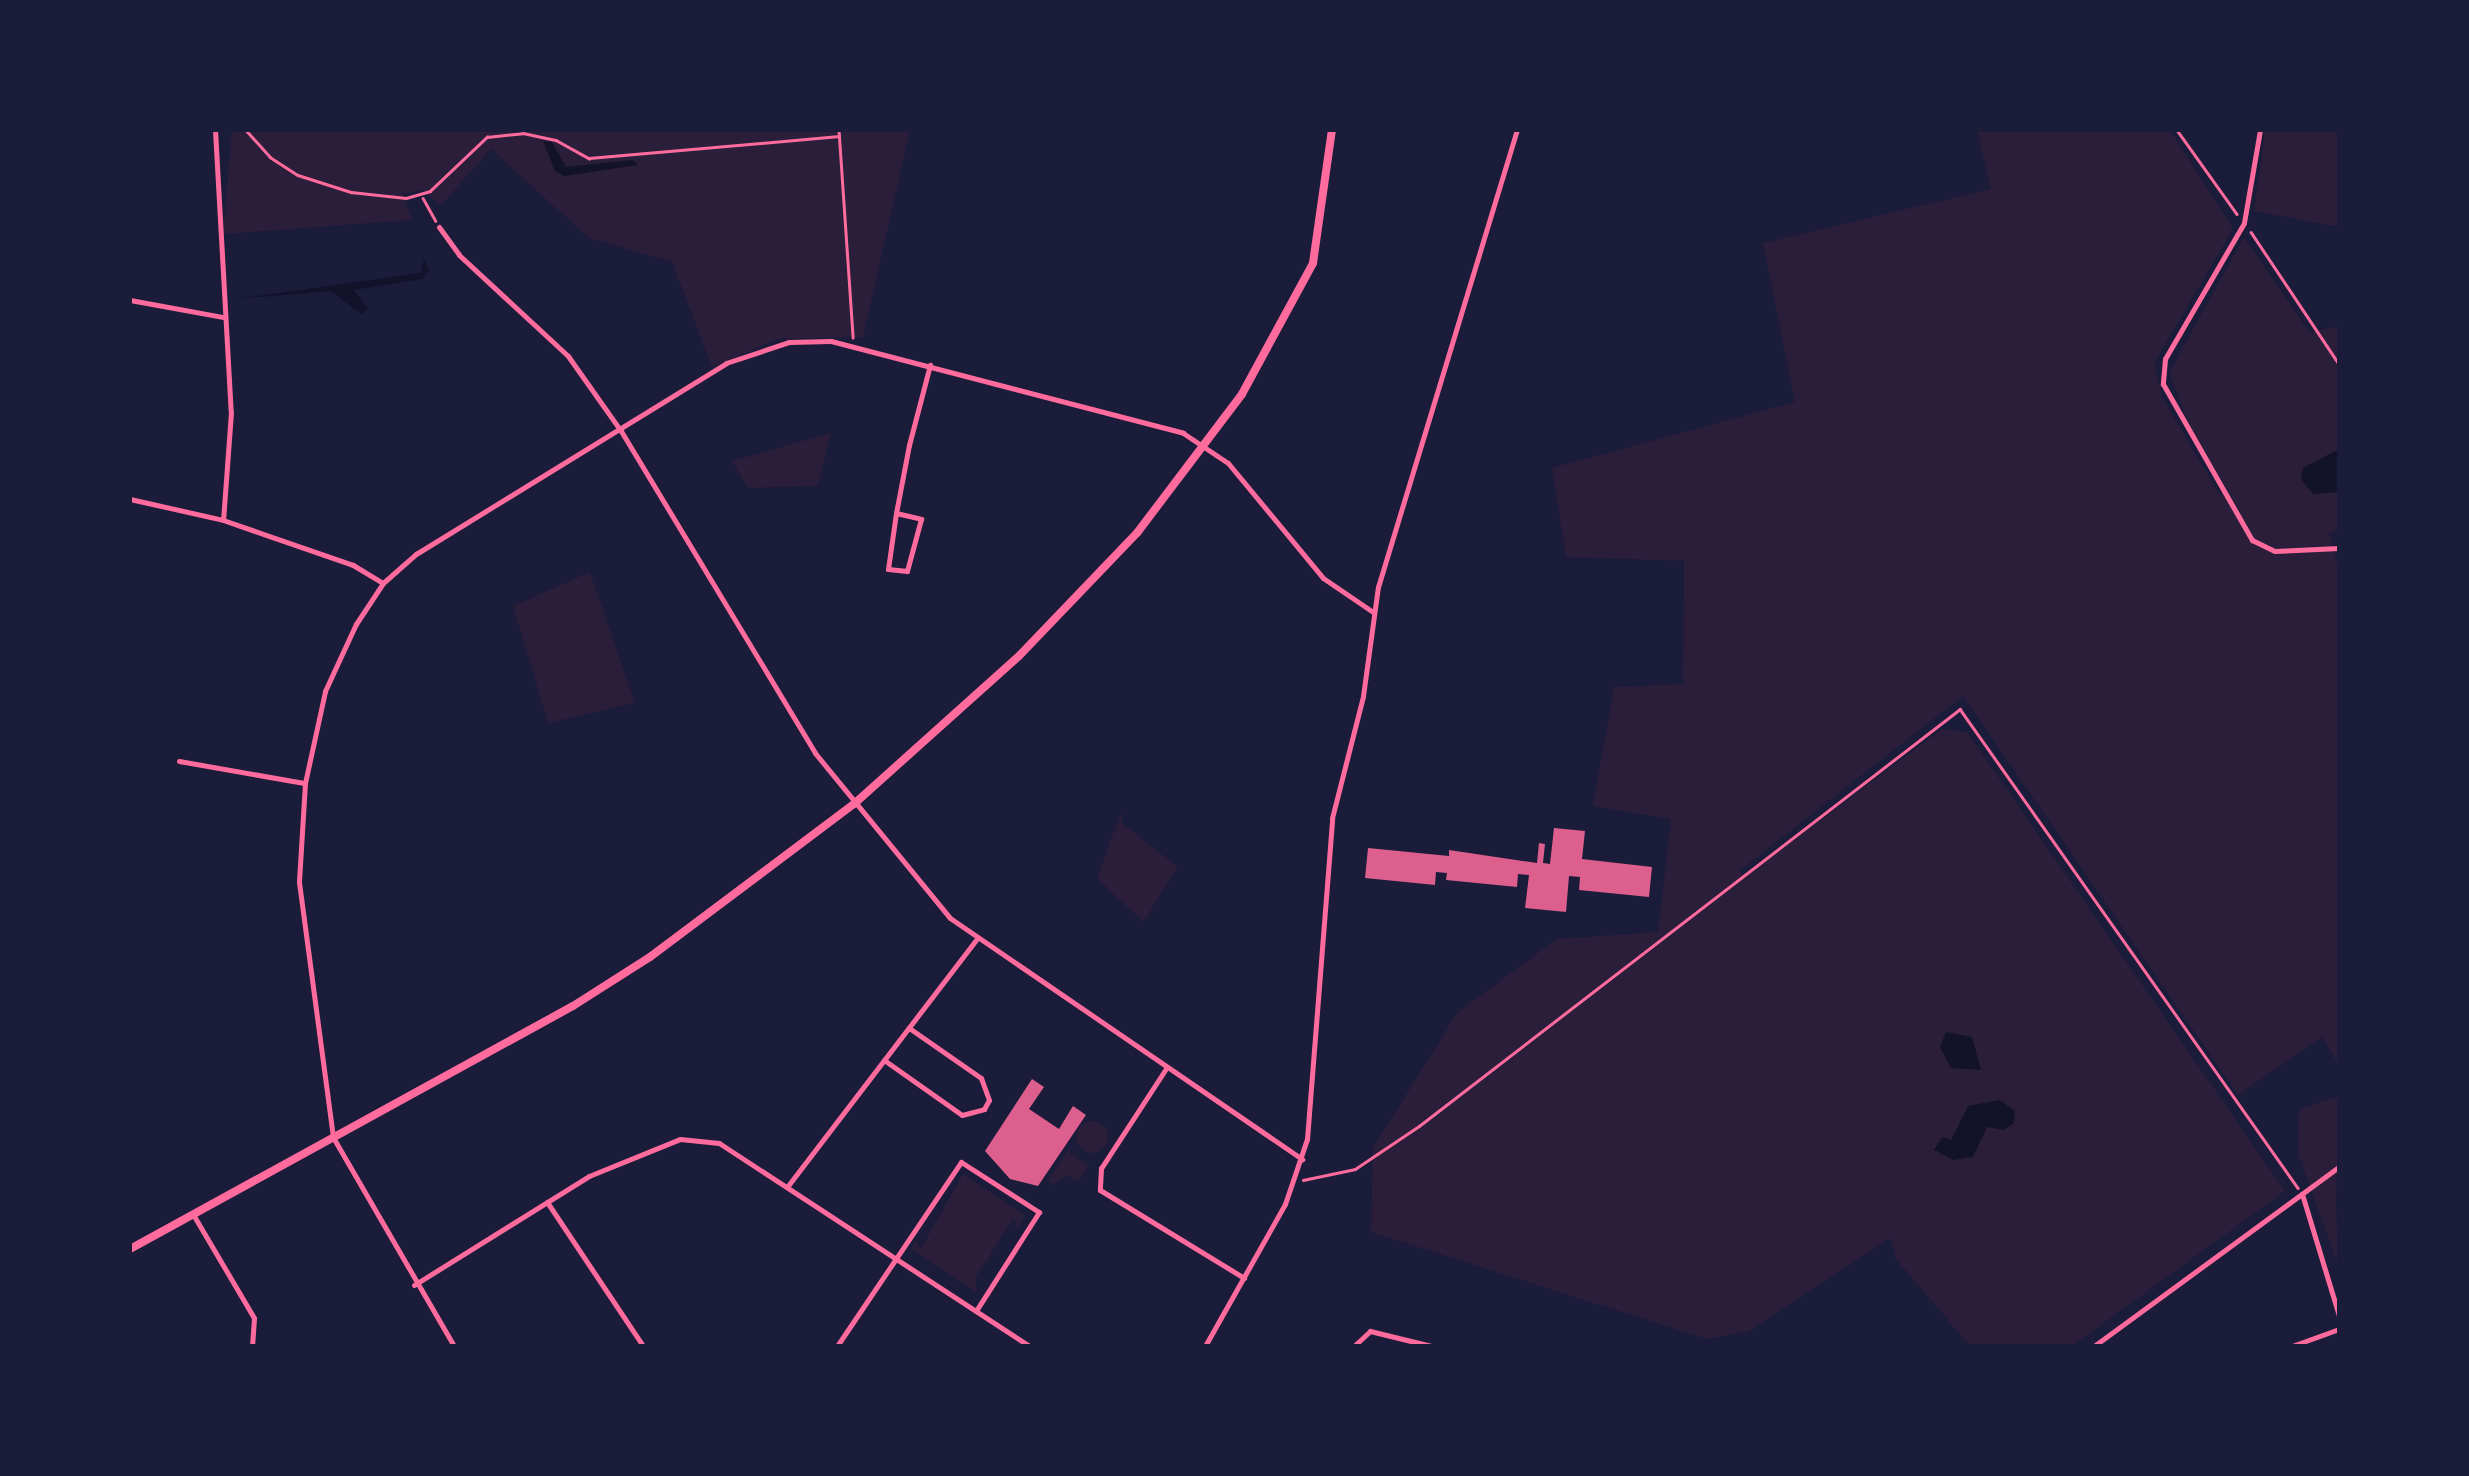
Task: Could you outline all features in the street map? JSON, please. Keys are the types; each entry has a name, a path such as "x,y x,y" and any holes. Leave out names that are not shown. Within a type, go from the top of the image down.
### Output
{"main road":[{"path":"130,1249 604,986 854,804 1082,594 1208,446 1314,263 1332,130"}],"street":[{"path":"215,130 232,446 223,520"},
{"path":"1205,1346 1296,1178 1302,1159 1312,1114 1332,818 1363,696 1374,612 1517,130"},
{"path":"2260,130 2244,224 2165,359 2163,384 2252,540 2275,551 2339,548"},
{"path":"439,227 459,255 568,356 621,431 814,753 854,804 976,940 1302,1159"},
{"path":"130,300 223,316"},
{"path":"454,1346 414,1284 333,1138 302,923 305,783 332,671 384,583 438,538 748,354 807,340 854,344 1170,428 1208,446 1300,555 1374,612"},
{"path":"896,513 920,519 907,570 888,569 896,513 930,365"},
{"path":"130,499 223,520 352,564 384,583"},
{"path":"179,761 305,783"},
{"path":"786,1187 976,940"},
{"path":"884,1060 962,1115 984,1109 988,1094 981,1078 909,1028"},
{"path":"1165,1070 1101,1168 1100,1190 1244,1278"},
{"path":"414,1284 640,1151 680,1139 720,1143 1029,1346"},
{"path":"838,1346 961,1162 1040,1212 976,1311"},
{"path":"2094,1346 2339,1167"},
{"path":"2302,1194 2339,1316"},
{"path":"548,1202 643,1346"},
{"path":"193,1212 254,1318 252,1346"},
{"path":"2292,1346 2339,1329"},
{"path":"1354,1346 1370,1331 1431,1346"}],"path":[{"path":"246,130 270,158 298,174 351,192 422,196"},
{"path":"839,130 854,344"},
{"path":"2177,130 2339,364"},
{"path":"422,196 487,137 523,134 556,140 589,158 839,136"},
{"path":"422,196 439,227"},
{"path":"1296,1178 1335,1178 1419,1126 1960,709 2302,1194"}],"shaded area":[{"path":"232,130 910,130 863,337 778,339 712,367 672,262 589,238 491,149 441,205 422,190 403,194 412,220 223,234"},
{"path":"1977,130 2170,130 2233,229 2154,363 2162,397 2219,494 2227,489 2190,427 2169,373 2244,237 2309,332 2339,326 2339,530 2329,533 2339,568 2339,1066 2322,1037 2238,1095 1963,696 1739,871 1746,876 1942,729 1967,732 2285,1191 2072,1346 1970,1346 1896,1259 1890,1238 1749,1331 1707,1339 1371,1232 1373,1148 1457,1013 1557,939 1658,932 1671,819 1593,806 1614,687 1683,684 1684,561 1566,557 1552,468 1795,402 1763,243 1991,189"},
{"path":"2265,130 2339,130 2339,227 2254,211"},
{"path":"543,141 552,142 566,167 632,160 638,165 564,176 555,171"},
{"path":"424,259 429,271 422,279 353,290 368,308 362,315 331,291 236,299 421,273"},
{"path":"831,433 818,486 748,488 732,461"},
{"path":"2339,449 2339,492 2313,494 2301,479 2303,468"},
{"path":"590,572 635,703 548,723 513,606"},
{"path":"1121,812 1123,824 1178,867 1143,922 1097,878"},
{"path":"1946,1032 1972,1037 1981,1070 1951,1068 1940,1047"},
{"path":"2339,1096 2339,1268 2298,1153 2299,1110"},
{"path":"2000,1100 2015,1111 2014,1123 2004,1130 1987,1127 1973,1157 1953,1160 1934,1150 1942,1137 1951,1140 1968,1106"},
{"path":"1092,1121 1103,1126 1108,1137 1103,1148 1092,1153 1081,1148 1076,1137 1081,1126"},
{"path":"1067,1151 1089,1166 1078,1182 1067,1175 1054,1185 1048,1181"},
{"path":"963,1174 1025,1215 1018,1229 1014,1218 975,1278 977,1293 911,1249 916,1240 920,1250"}],"building":[{"path":"1554,828 1585,831 1582,859 1652,867 1649,897 1579,890 1580,877 1569,876 1566,912 1525,908 1529,875 1518,874 1517,887 1446,880 1447,873 1436,872 1435,885 1365,878 1368,848 1449,856 1449,850 1537,863 1539,843 1545,844 1543,863 1550,864"},
{"path":"1032,1079 1044,1087 1029,1109 1059,1129 1073,1106 1086,1115 1038,1186 1010,1179 985,1151"}]}
